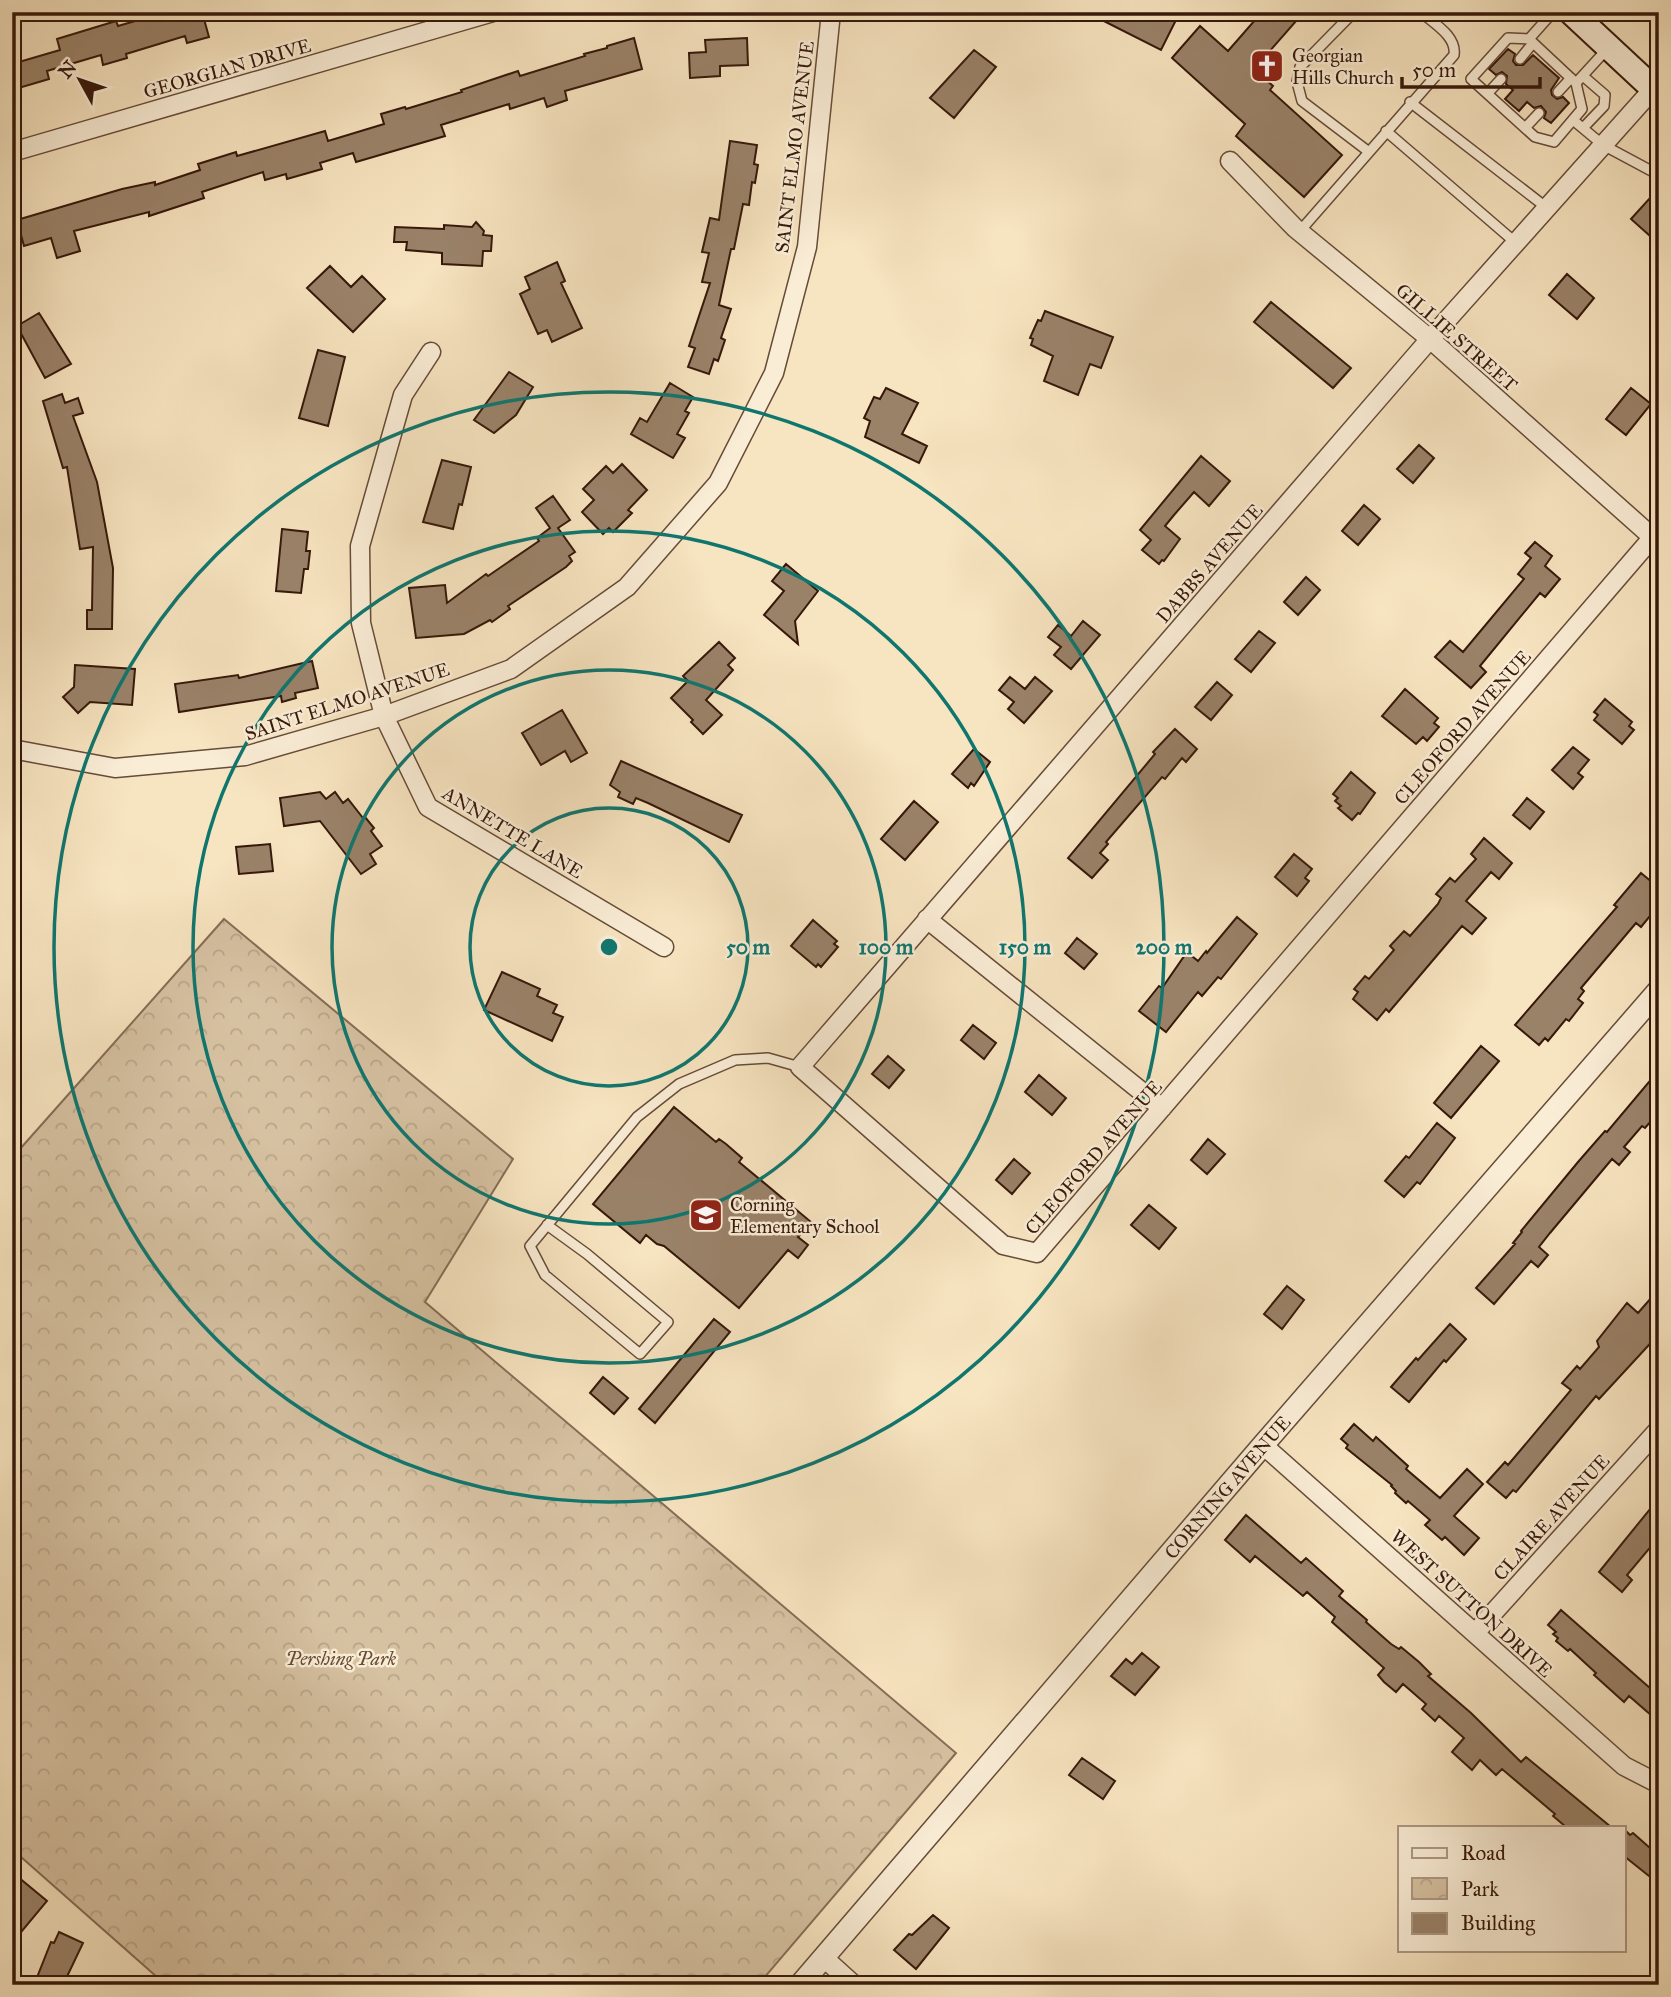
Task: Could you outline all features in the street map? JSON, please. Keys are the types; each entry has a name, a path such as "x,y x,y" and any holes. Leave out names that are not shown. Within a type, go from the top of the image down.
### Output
{"main road":[{"path":"1571,12 1657,89"}],"street":[{"name":"GEORGIAN DRIVE","path":"12,152 493,12"},
{"name":"SAINT ELMO AVENUE","path":"12,749 115,768 245,756 384,716 511,669 627,587 718,483 774,373 807,247 831,12"},
{"name":"DABBS AVENUE","path":"800,1068 1430,339 1602,145 1657,89"},
{"name":"GILLIE STREET","path":"1230,161 1300,231 1430,339 1656,541"},
{"name":"ANNETTE LANE","path":"431,352 403,395 360,546 361,623 384,716 428,807 664,947"},
{"name":"CLEOFORD AVENUE","path":"800,1068 1003,1245 1037,1253 1656,541"},
{"path":"927,919 978,957 1163,1108"},
{"name":"CORNING AVENUE","path":"800,1985 1659,990"},
{"name":"CLAIRE AVENUE","path":"1475,1633 1659,1429"},
{"name":"WEST SUTTON DRIVE","path":"1264,1445 1625,1766 1659,1784"},
{"path":"824,1958 853,1985"}],"lane":[{"path":"1354,12 1300,67 1297,82 1302,101 1369,152"},
{"path":"1300,231 1410,102 1454,55 1455,47 1451,38 1420,12"},
{"path":"1520,59 1553,12"},
{"path":"1577,79 1583,109 1554,142 1535,137 1471,79 1508,38 1531,41 1577,79 1605,95 1604,106 1583,128"},
{"path":"1558,92 1577,79 1609,47"},
{"path":"1488,93 1501,79"},
{"path":"1410,102 1547,208"},
{"path":"1525,128 1539,113"},
{"path":"1573,120 1602,145 1659,175"},
{"path":"1386,131 1516,243"},
{"name":"CLEOFORD AVENUE","path":"547,1225 587,1254 668,1322 640,1354 545,1275 530,1246 547,1225 637,1117 679,1084 735,1059 768,1058 800,1068"}],"green space":[{"name":"Pershing Park","path":"224,919 513,1159 425,1302 956,1753 758,1985 166,1985 12,1849 12,1158"}],"building":[{"path":"166,12 202,12 209,37 187,43 185,36 126,54 127,58 103,65 101,55 47,71 49,79 12,90 12,64 60,50 57,39 116,21 118,26"},
{"path":"1086,12 1180,12 1161,50"},
{"path":"1262,12 1304,12 1254,69 1273,86 1270,90 1342,155 1304,197 1236,136 1245,124 1172,58 1200,26 1228,51"},
{"path":"634,38 642,69 565,91 567,100 547,107 544,98 510,109 509,104 441,125 445,136 356,162 353,153 320,163 322,169 287,179 286,174 265,180 263,172 202,192 204,198 149,216 149,212 74,231 80,251 57,258 51,238 24,246 17,220 122,189 155,182 155,185 200,170 198,164 236,152 237,156 325,131 328,141 384,124 381,114 462,92 461,90 518,71 520,76"},
{"path":"747,38 748,65 720,66 720,76 690,78 689,53 706,52 705,40"},
{"path":"1508,49 1515,54 1513,61 1516,65 1523,65 1533,55 1559,78 1551,90 1552,95 1557,99 1563,97 1569,103 1551,123 1544,118 1546,112 1541,106 1534,108 1527,102 1519,111 1505,99 1513,90 1506,84 1507,76 1502,72 1496,75 1489,69"},
{"path":"974,50 996,67 954,118 930,98"},
{"path":"730,141 757,145 754,164 758,165 755,183 752,182 749,205 743,204 719,305 731,309 721,338 725,340 718,361 714,359 709,374 688,367 695,348 689,346 710,283 702,282 709,253 702,252 710,218 719,220"},
{"path":"1649,199 1659,207 1659,244 1631,219"},
{"path":"476,222 484,231 483,235 492,236 491,251 483,251 482,266 442,264 442,253 406,250 407,242 394,242 395,227 444,229 444,225 472,227"},
{"path":"557,262 565,281 561,283 582,328 552,342 547,330 538,334 520,294 530,289 525,277"},
{"path":"330,266 351,287 362,276 385,299 353,332 307,288"},
{"path":"1567,274 1594,298 1577,319 1549,295"},
{"path":"1271,302 1351,368 1333,388 1254,322"},
{"path":"1045,311 1113,337 1101,368 1090,364 1078,395 1044,381 1053,356 1031,345 1033,339 1030,338"},
{"path":"39,313 71,364 45,378 17,326"},
{"path":"318,350 345,357 328,426 299,418"},
{"path":"509,372 533,387 516,415 494,433 474,420"},
{"path":"670,383 693,397 685,411 689,413 677,434 685,438 673,458 631,434 640,418 647,422"},
{"path":"886,388 918,403 902,434 927,446 919,463 865,437 870,421 864,418 874,397 880,399"},
{"path":"1631,388 1651,404 1626,435 1606,419"},
{"path":"62,394 65,403 78,398 83,413 73,416 97,482 113,568 112,629 87,629 87,610 92,610 93,547 80,549 67,467 63,468 43,401"},
{"path":"1419,445 1434,458 1413,483 1397,469"},
{"path":"1201,456 1230,481 1209,506 1194,492 1174,515 1165,526 1180,539 1159,564 1142,550 1151,540 1140,530"},
{"path":"442,460 471,467 453,529 423,522"},
{"path":"622,464 647,490 628,510 632,513 613,532 609,528 603,534 582,512 594,500 583,489 606,466 613,473"},
{"path":"553,496 570,520 558,528 575,552 569,556 572,561 508,606 510,609 492,622 490,620 464,634 416,638 409,588 445,585 447,603 486,574 488,576 539,541 537,538 550,528 536,508"},
{"path":"1364,505 1380,519 1358,545 1342,531"},
{"path":"282,529 308,532 308,569 304,569 301,593 276,591"},
{"path":"1535,542 1552,556 1545,566 1560,579 1545,597 1540,593 1480,666 1486,672 1471,688 1435,657 1450,641 1463,652 1524,579 1518,574 1531,558 1525,553"},
{"path":"786,564 818,591 795,621 798,644 764,615 784,591 772,581"},
{"path":"1306,577 1320,590 1298,615 1284,602"},
{"path":"1083,621 1100,635 1071,669 1054,655 1061,647 1048,637 1058,625 1071,636"},
{"path":"1259,631 1275,643 1251,672 1235,659"},
{"path":"719,642 735,658 728,665 733,670 706,700 722,715 703,734 671,698 688,681 683,676"},
{"path":"312,661 318,688 295,693 296,698 282,702 281,696 179,712 175,684 238,675 239,678"},
{"path":"75,665 135,669 132,705 90,702 78,713 63,697 74,687"},
{"path":"1010,677 1025,689 1035,677 1052,691 1024,723 1008,709 1014,702 999,690"},
{"path":"1217,682 1232,695 1211,720 1195,707"},
{"path":"1405,689 1438,718 1434,723 1439,727 1427,741 1423,737 1416,744 1382,716"},
{"path":"1605,699 1632,722 1629,726 1634,730 1622,744 1594,720 1598,715 1594,712"},
{"path":"562,710 587,753 571,762 565,751 541,765 522,733"},
{"path":"1175,729 1197,749 1186,762 1182,758 1165,779 1162,777 1106,842 1108,844 1100,853 1108,860 1092,878 1068,858 1155,754 1153,752"},
{"path":"1573,747 1589,760 1578,773 1583,777 1573,789 1552,770"},
{"path":"974,749 990,762 974,786 971,783 968,788 952,774"},
{"path":"621,761 742,815 729,842 636,798 633,804 618,797 620,792 610,785"},
{"path":"1351,772 1375,793 1360,814 1352,820 1338,808 1341,806 1335,801 1338,798 1333,794"},
{"path":"320,792 326,799 335,792 343,803 348,799 374,828 371,831 382,846 370,854 376,864 361,874 320,821 284,826 280,798"},
{"path":"1527,798 1544,812 1530,829 1513,815"},
{"path":"914,801 938,822 905,860 881,839"},
{"path":"1484,838 1512,863 1499,879 1491,872 1466,901 1486,918 1472,934 1462,926 1389,1012 1386,1009 1377,1020 1353,999 1358,992 1354,989 1365,976 1369,979 1394,950 1390,946 1404,931 1410,936 1438,904 1441,898 1436,894 1450,878 1455,882 1476,859 1471,854"},
{"path":"270,844 273,871 239,874 236,847"},
{"path":"1294,854 1312,869 1305,878 1309,881 1297,896 1275,877"},
{"path":"1641,873 1659,888 1659,905 1641,927 1636,923 1581,988 1584,991 1578,999 1583,1003 1569,1021 1566,1019 1548,1041 1545,1038 1539,1045 1515,1025 1617,907 1614,905"},
{"path":"1237,917 1257,934 1221,979 1218,977 1202,996 1198,992 1166,1032 1139,1011 1159,986 1162,988 1187,952 1198,961"},
{"path":"813,920 837,941 834,944 838,947 821,967 818,964 816,967 791,946"},
{"path":"1077,938 1097,954 1084,969 1065,953"},
{"path":"502,972 540,989 537,996 557,1005 553,1013 563,1017 552,1041 484,1010"},
{"path":"973,1025 996,1043 984,1059 961,1040"},
{"path":"1481,1046 1499,1061 1451,1118 1434,1103"},
{"path":"888,1056 904,1070 889,1088 872,1074"},
{"path":"1659,1070 1659,1112 1645,1128 1642,1126 1624,1147 1630,1152 1619,1165 1612,1159 1539,1247 1548,1255 1538,1267 1531,1261 1494,1304 1476,1288 1515,1244 1513,1243 1521,1231 1578,1162"},
{"path":"1039,1075 1066,1098 1052,1115 1025,1092"},
{"path":"674,1107 716,1142 719,1139 726,1144 742,1158 739,1162 811,1222 798,1237 808,1245 798,1258 788,1250 739,1308 664,1246 646,1235 640,1243 593,1204"},
{"path":"1437,1123 1455,1138 1420,1184 1417,1182 1404,1197 1385,1181 1406,1156 1409,1158"},
{"path":"1208,1139 1225,1154 1207,1174 1191,1160"},
{"path":"1014,1159 1030,1173 1012,1194 996,1180"},
{"path":"1149,1205 1176,1228 1159,1249 1131,1225"},
{"path":"1287,1286 1304,1300 1282,1329 1264,1314"},
{"path":"1659,1289 1659,1334 1599,1399 1596,1396 1516,1492 1513,1490 1506,1498 1487,1482 1505,1462 1508,1465 1571,1390 1562,1383 1577,1366 1580,1369 1599,1347 1597,1341 1627,1303 1638,1313"},
{"path":"714,1319 730,1332 655,1423 639,1409"},
{"path":"1450,1324 1466,1339 1446,1362 1444,1360 1409,1402 1391,1387"},
{"path":"603,1377 628,1398 614,1414 590,1393"},
{"path":"1354,1424 1373,1441 1376,1437 1408,1466 1406,1469 1440,1498 1467,1469 1483,1484 1454,1516 1479,1538 1464,1555 1445,1537 1442,1540 1425,1525 1430,1520 1408,1501 1406,1503 1395,1493 1392,1485 1346,1448 1348,1445 1341,1439"},
{"path":"1659,1498 1659,1537 1627,1575 1632,1580 1622,1592 1599,1572"},
{"path":"1246,1515 1301,1563 1306,1558 1343,1591 1339,1596 1367,1620 1366,1622 1391,1644 1399,1649 1401,1647 1419,1662 1431,1674 1428,1676 1521,1762 1526,1757 1610,1826 1565,1826 1553,1816 1555,1814 1502,1769 1496,1775 1480,1760 1472,1770 1452,1752 1464,1738 1439,1716 1435,1721 1422,1709 1426,1704 1403,1684 1396,1692 1384,1682 1378,1675 1384,1668 1332,1622 1335,1617 1307,1592 1303,1596 1255,1556 1250,1562 1225,1540"},
{"path":"1561,1610 1659,1696 1659,1722 1629,1696 1624,1702 1570,1649 1568,1651 1556,1641 1558,1638 1553,1634 1556,1632 1548,1625"},
{"path":"1142,1653 1159,1667 1135,1695 1111,1676 1126,1659 1132,1664"},
{"path":"1082,1758 1115,1781 1103,1799 1069,1775"},
{"path":"1626,1831 1630,1835 1633,1833 1659,1856 1659,1884 1626,1858"},
{"path":"12,1872 47,1901 12,1943"},
{"path":"933,1915 949,1928 916,1969 894,1950"},
{"path":"59,1932 83,1943 63,1985 34,1985 51,1942 54,1943"}],"place":[{"name":"Georgian Hills Church","path":"1267,66"},
{"name":"Corning Elementary School","path":"706,1215"}]}
